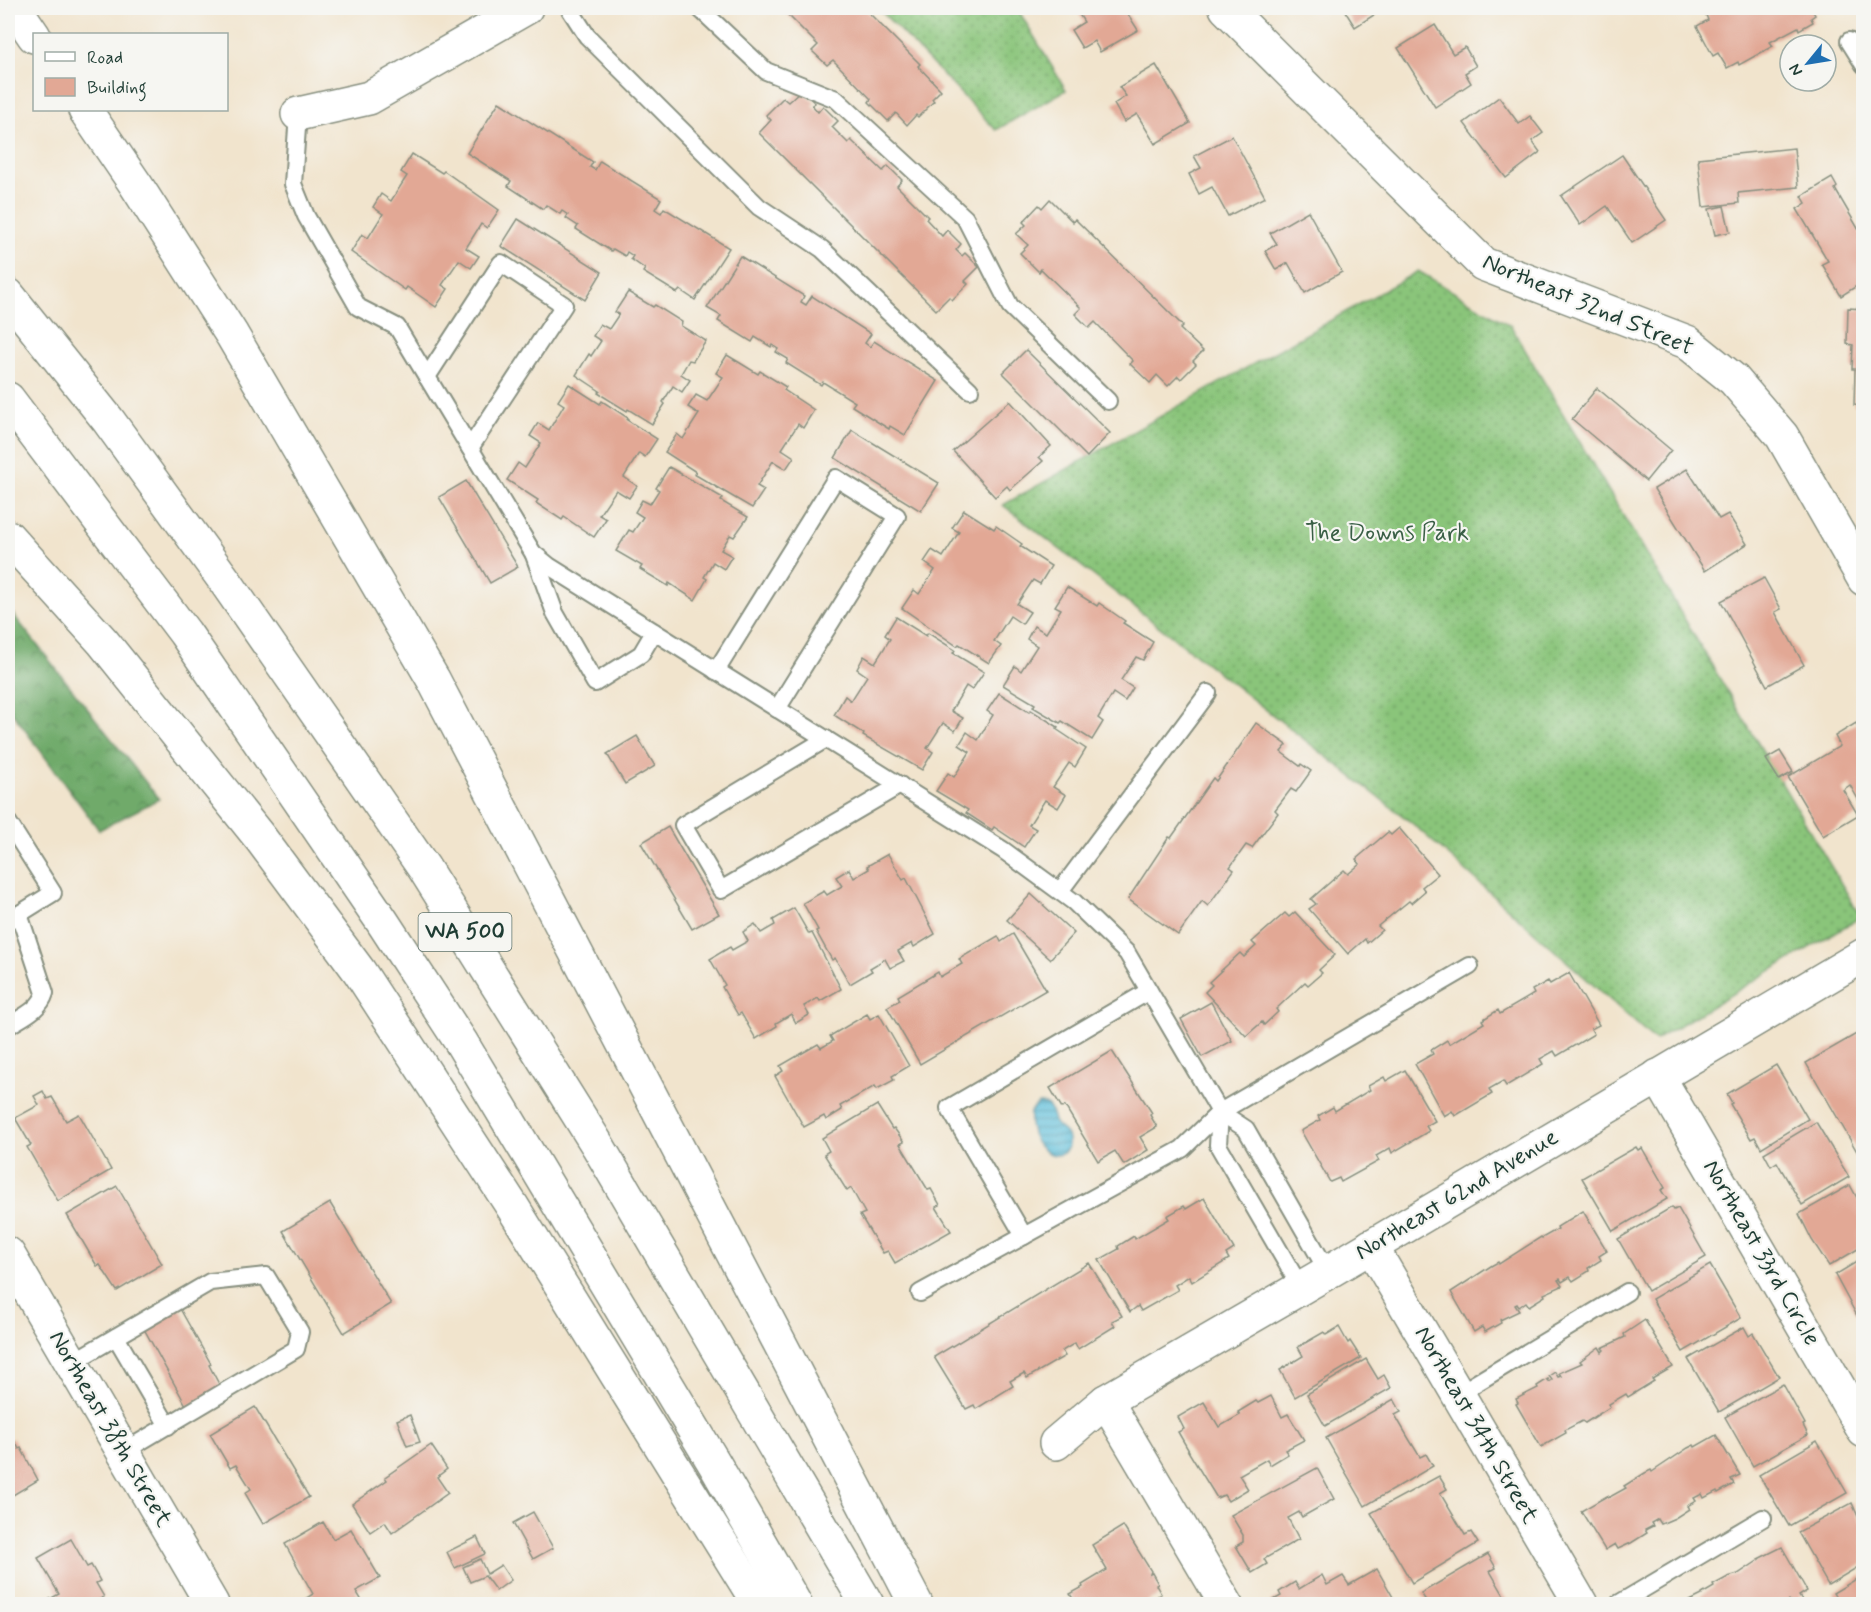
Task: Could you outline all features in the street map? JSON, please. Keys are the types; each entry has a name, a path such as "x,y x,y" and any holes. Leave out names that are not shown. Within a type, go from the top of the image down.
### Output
{"main road":[{"path":"15,8 33,35"},
{"path":"298,114 369,98 526,8"},
{"name":"Northeast 32nd Street","path":"1226,8 1482,264 1687,342 1734,380 1782,436 1863,579"},
{"path":"86,111 232,335 433,678 916,1605"},
{"name":"WA 500","path":"8,295 108,420 225,580 424,868 598,1146 867,1605"},
{"name":"WA 500","path":"8,399 185,633 382,921 480,1073 714,1463 795,1605"},
{"path":"8,537 103,642 261,839 359,971 512,1206 759,1605"},
{"name":"Northeast 62nd Avenue","path":"1056,1443 1106,1401 1863,955"},
{"name":"Northeast 33rd Circle","path":"1658,1076 1863,1431"},
{"name":"Northeast 34th Street","path":"1371,1245 1581,1605"},
{"name":"Northeast 38th Street","path":"8,1254 212,1605"},
{"path":"1106,1401 1226,1605"}],"lane":[{"path":"569,8 587,36 759,207 822,249 970,390"},
{"path":"700,8 766,71 836,99 964,218 1010,306 1108,401"},
{"path":"1849,40 1863,66"},
{"path":"298,114 293,184 306,216 358,307 397,327 534,553 555,613 595,683 641,654 654,632"},
{"path":"427,377 501,263 564,305 470,448"},
{"path":"717,671 836,478 867,497 897,516 777,709"},
{"path":"534,553 549,566 1003,850 1074,902 1127,953 1221,1112 1246,1129 1314,1280"},
{"path":"1060,891 1208,693"},
{"path":"826,739 683,825 722,890 900,785"},
{"path":"8,822 53,893 13,918 45,993 42,1002 35,1009 8,1026"},
{"path":"920,1293 1182,1149 1221,1112 1470,966"},
{"path":"1024,1236 949,1108 1149,991"},
{"path":"1221,1112 1218,1145 1314,1280"},
{"path":"71,1363 210,1282 267,1276 300,1332 296,1349 123,1452"},
{"path":"1458,1394 1627,1292"},
{"path":"116,1336 168,1426"},
{"path":"1618,1605 1763,1518"}],"green space":[{"path":"878,8 1017,8 1066,90 996,130"},
{"name":"The Downs Park","path":"1418,271 1511,326 1861,917 1655,1040 1413,824 1003,505"},
{"path":"8,608 159,799 99,830 8,707"}],"water":[{"path":"1038,1104 1048,1106 1055,1124 1067,1136 1067,1148 1063,1153 1057,1155 1049,1153 1035,1140 1031,1128 1030,1112"}],"building":[{"path":"781,8 864,8 920,64 918,66 941,90 932,99 934,101 907,125 896,113 888,121 869,102 871,99 833,60 827,65 812,51 818,45"},
{"path":"1075,8 1124,8 1138,30 1100,52 1094,41 1082,48 1071,30 1084,22"},
{"path":"1343,8 1385,8 1355,27"},
{"path":"1811,8 1815,15 1811,18 1813,22 1799,30 1798,27 1787,33 1778,33 1778,38 1770,42 1773,46 1739,65 1738,62 1727,68 1718,53 1713,56 1697,26 1708,20 1706,15 1709,13 1708,9"},
{"path":"1435,25 1453,54 1465,47 1476,66 1465,73 1471,83 1435,107 1398,48"},
{"path":"1156,65 1190,123 1155,144 1137,114 1124,122 1114,104 1126,96 1119,87"},
{"path":"801,90 815,103 812,105 818,112 823,106 838,121 832,127 848,143 851,140 883,171 888,166 902,180 897,186 928,217 926,219 942,236 947,230 961,244 956,250 962,256 965,253 979,267 965,281 968,284 952,300 949,297 936,310 759,133 771,120 766,115 783,98 788,102"},
{"path":"1499,97 1519,124 1530,116 1543,133 1532,141 1540,152 1506,178 1464,123"},
{"path":"499,102 593,162 590,167 595,170 600,161 661,199 655,209 661,213 664,208 729,248 695,300 680,290 677,293 643,272 645,269 631,259 633,256 627,252 625,256 613,249 611,251 576,229 578,226 566,218 568,215 562,211 560,214 546,205 543,209 508,186 511,181 467,153"},
{"path":"1232,136 1265,197 1228,216 1212,187 1199,194 1189,174 1201,168 1194,156"},
{"path":"1794,148 1798,187 1738,193 1739,203 1703,207 1698,158"},
{"path":"412,154 442,173 444,171 499,210 487,228 481,224 466,248 479,256 471,268 459,260 442,285 448,289 436,307 407,287 405,290 351,252 362,234 368,238 383,214 373,207 381,194 391,201 407,176 401,172"},
{"path":"1622,155 1666,220 1632,243 1607,206 1580,225 1561,196"},
{"path":"1832,178 1837,187 1835,189 1863,237 1863,282 1841,296 1822,264 1828,261 1797,209 1806,203 1802,196"},
{"path":"1050,199 1073,222 1075,219 1183,326 1180,329 1203,351 1193,361 1196,364 1181,379 1178,376 1168,386 1157,375 1150,383 1130,364 1133,361 1095,322 1089,328 1075,314 1081,308 1041,269 1039,272 1020,253 1028,245 1016,234 1026,225 1023,222 1039,205 1042,208"},
{"path":"1724,206 1730,232 1715,235 1709,209"},
{"path":"1308,211 1342,272 1305,293 1288,263 1276,270 1265,251 1277,244 1270,233"},
{"path":"518,219 602,272 585,300 501,246"},
{"path":"740,256 804,296 801,302 806,305 812,296 871,334 865,343 870,347 874,341 938,381 905,435 890,426 889,429 852,406 855,402 823,382 821,385 786,363 788,359 776,352 778,349 772,345 771,347 755,337 752,342 718,321 721,316 707,308"},
{"path":"628,292 653,307 655,305 682,322 681,326 706,341 693,361 689,360 681,374 690,380 682,392 673,386 652,424 598,393 600,391 576,375 589,354 591,356 601,341 593,336 600,324 609,329 619,314 615,312"},
{"path":"1848,308 1863,309 1863,406 1854,405 1853,345 1847,344"},
{"path":"1026,350 1110,433 1087,457 1003,373"},
{"path":"727,355 758,374 760,371 786,387 784,390 814,410 803,428 798,424 782,449 794,457 786,469 773,461 757,486 764,490 752,508 694,474 696,472 665,452 677,434 683,439 699,414 688,407 696,395 707,401 723,377 716,373"},
{"path":"569,384 600,404 602,401 657,439 645,457 639,453 624,477 637,486 629,498 616,490 599,515 606,519 594,537 564,517 562,520 536,503 538,500 507,480 518,463 525,468 541,443 530,436 538,423 549,430 564,405 558,401"},
{"path":"1597,388 1671,450 1646,481 1572,419"},
{"path":"1010,401 1051,446 1039,457 1043,461 1010,490 1007,486 995,497 953,451"},
{"path":"852,430 939,483 921,511 835,458"},
{"path":"669,467 723,498 721,501 748,517 734,537 730,535 721,550 732,556 724,569 713,562 704,577 707,579 695,600 669,583 668,586 640,569 642,566 616,551 629,530 633,532 643,517 635,512 642,500 650,504 659,490 656,488"},
{"path":"1687,469 1719,519 1728,514 1747,544 1705,571 1654,489"},
{"path":"466,481 518,567 490,583 439,497"},
{"path":"964,510 994,529 996,526 1022,544 1020,546 1051,566 1040,584 1033,580 1017,604 1030,612 1022,624 1010,616 994,641 1001,646 989,663 959,644 957,646 902,608 914,590 919,594 935,570 924,562 932,550 943,557 959,532 952,528"},
{"path":"1764,578 1781,609 1775,612 1804,665 1767,686 1721,601"},
{"path":"1067,587 1097,606 1099,603 1125,621 1123,623 1153,642 1143,660 1136,657 1121,680 1133,688 1125,701 1113,693 1098,718 1103,722 1092,740 1062,721 1060,723 1033,707 1035,704 1003,685 1015,666 1021,671 1037,646 1027,639 1034,626 1046,633 1061,609 1055,606"},
{"path":"896,617 926,636 928,633 955,650 953,653 984,672 972,690 966,686 951,711 963,718 955,731 943,723 927,748 933,752 922,770 863,736 864,734 834,715 845,696 851,701 867,676 857,669 864,656 875,663 890,639 885,635"},
{"path":"999,693 1058,727 1056,729 1086,749 1075,767 1069,763 1053,787 1066,795 1058,808 1045,800 1029,825 1036,829 1024,847 994,827 992,830 966,813 968,810 936,791 948,773 954,777 970,752 959,745 967,732 978,740 993,715 987,711"},
{"path":"1256,723 1287,745 1281,752 1311,771 1296,792 1291,789 1275,810 1278,813 1252,848 1246,845 1230,867 1234,870 1208,906 1202,901 1178,935 1128,899 1169,837 1171,838 1213,778 1216,781"},
{"path":"1856,723 1863,737 1863,808 1850,785 1843,790 1858,815 1823,836 1788,777 1840,746 1835,736"},
{"path":"637,736 655,766 625,784 607,754"},
{"path":"1780,751 1793,772 1779,780 1766,759"},
{"path":"668,827 719,914 692,929 641,843"},
{"path":"1399,828 1438,874 1422,887 1425,891 1378,926 1382,930 1367,943 1365,939 1348,954 1309,909 1316,904 1311,899 1344,870 1348,874 1360,864 1356,859 1388,832 1391,835"},
{"path":"888,854 903,880 906,878 935,934 914,947 912,943 898,951 904,961 890,968 885,959 870,968 872,971 850,984 835,958 832,960 803,903 824,891 827,895 842,886 836,877 849,869 854,878 869,869 867,866"},
{"path":"1031,894 1074,933 1050,959 1007,920"},
{"path":"794,908 809,934 812,933 841,989 820,1001 818,998 804,1006 809,1015 796,1023 791,1014 756,1039 741,1013 738,1015 710,959 730,947 732,950 748,941 743,932 755,924 761,933 775,925 773,920"},
{"path":"1295,912 1335,955 1319,970 1322,973 1308,985 1305,982 1276,1009 1278,1012 1264,1025 1262,1022 1246,1036 1205,992 1212,985 1209,982 1240,953 1244,957 1256,946 1252,942 1285,913 1289,917"},
{"path":"1013,934 1046,990 920,1064 887,1007 900,1000 898,996 938,972 940,977 962,964 959,959 998,936 1001,942"},
{"path":"1569,973 1599,1025 1591,1029 1594,1034 1557,1056 1554,1051 1540,1059 1543,1064 1506,1086 1503,1081 1489,1089 1492,1094 1455,1116 1452,1111 1444,1116 1415,1064 1433,1054 1431,1050 1447,1040 1449,1044 1484,1023 1482,1020 1498,1010 1500,1014 1534,994 1532,990 1548,981 1550,984"},
{"path":"1211,1002 1232,1041 1202,1057 1181,1019"},
{"path":"867,1014 870,1019 879,1014 909,1066 892,1076 894,1080 877,1089 875,1086 840,1106 842,1110 826,1120 824,1116 804,1127 775,1076 783,1071 780,1066 818,1044 821,1048 833,1041 830,1036"},
{"path":"1858,1033 1863,1042 1863,1162 1806,1063"},
{"path":"1112,1051 1152,1113 1150,1115 1157,1127 1140,1137 1148,1150 1124,1165 1115,1151 1098,1161 1065,1106 1062,1108 1050,1088"},
{"path":"1776,1065 1808,1119 1761,1148 1755,1137 1751,1139 1730,1104 1732,1103 1727,1094"},
{"path":"1405,1070 1435,1121 1426,1126 1429,1131 1392,1153 1390,1148 1376,1156 1379,1161 1341,1182 1339,1178 1330,1182 1301,1131 1320,1120 1318,1116 1333,1107 1335,1111 1370,1090 1368,1086 1384,1077 1386,1081"},
{"path":"43,1091 47,1099 52,1097 66,1121 79,1114 111,1170 58,1201 27,1147 31,1145 15,1118 39,1105 34,1096"},
{"path":"877,1105 892,1129 894,1128 904,1142 900,1144 928,1190 931,1189 940,1205 936,1207 951,1231 895,1263 888,1251 883,1253 860,1215 865,1213 851,1188 847,1191 824,1154 829,1151 822,1138"},
{"path":"1816,1122 1849,1177 1802,1205 1777,1162 1771,1166 1764,1153"},
{"path":"1636,1147 1638,1150 1642,1148 1665,1188 1661,1190 1667,1199 1613,1231 1582,1178"},
{"path":"1850,1185 1863,1209 1863,1246 1829,1266 1799,1214"},
{"path":"117,1186 162,1264 117,1291 100,1265 97,1266 67,1215"},
{"path":"1204,1198 1234,1249 1226,1254 1229,1259 1192,1282 1189,1276 1175,1285 1178,1290 1141,1311 1138,1306 1130,1312 1099,1260 1119,1249 1118,1246 1134,1236 1135,1239 1169,1219 1167,1216 1184,1206 1186,1209"},
{"path":"330,1203 391,1304 344,1333 283,1231"},
{"path":"1672,1207 1674,1210 1678,1208 1706,1257 1648,1291 1618,1239"},
{"path":"1583,1211 1607,1251 1599,1256 1601,1260 1573,1281 1570,1277 1562,1282 1558,1280 1562,1286 1544,1294 1545,1296 1529,1306 1526,1302 1519,1307 1515,1305 1519,1311 1500,1320 1501,1323 1485,1332 1482,1327 1474,1332 1451,1292 1491,1266 1498,1262 1499,1264 1558,1229 1557,1227"},
{"path":"1863,1258 1863,1327 1835,1275"},
{"path":"1089,1263 1122,1316 1112,1321 1115,1326 1078,1349 1075,1343 1062,1351 1065,1356 1027,1378 1024,1373 1010,1381 1013,1386 976,1409 974,1405 966,1409 934,1357"},
{"path":"1710,1265 1741,1318 1683,1352 1652,1299"},
{"path":"179,1307 211,1364 209,1365 221,1388 187,1407 143,1327"},
{"path":"1645,1320 1673,1367 1628,1397 1626,1394 1585,1423 1582,1421 1565,1430 1566,1433 1541,1447 1516,1404 1518,1403 1516,1399 1538,1388 1537,1386 1548,1379 1549,1382 1552,1380 1549,1376 1555,1372 1558,1377 1561,1376 1559,1373 1582,1363 1580,1361 1599,1347 1602,1352 1604,1350 1602,1348 1625,1337 1624,1334"},
{"path":"1339,1327 1348,1343 1350,1341 1361,1358 1295,1397 1280,1370 1303,1356 1298,1347 1324,1332 1326,1335"},
{"path":"1744,1327 1749,1336 1753,1333 1779,1377 1719,1412 1688,1359"},
{"path":"1366,1359 1378,1379 1384,1375 1391,1388 1325,1426 1307,1394"},
{"path":"1783,1384 1805,1424 1803,1425 1808,1435 1753,1466 1725,1417"},
{"path":"1271,1396 1282,1417 1288,1414 1304,1440 1285,1450 1288,1454 1270,1465 1267,1459 1239,1475 1248,1489 1228,1501 1224,1495 1217,1498 1178,1432 1184,1429 1178,1417 1204,1402 1219,1427 1240,1415 1238,1412 1256,1401 1258,1403"},
{"path":"1394,1399 1401,1412 1395,1415 1420,1457 1426,1454 1433,1466 1365,1506 1326,1438"},
{"path":"255,1407 309,1497 263,1524 245,1493 251,1489 236,1465 230,1468 210,1434"},
{"path":"410,1415 420,1442 407,1446 397,1420"},
{"path":"1716,1435 1740,1475 1731,1479 1734,1484 1704,1498 1702,1494 1694,1498 1696,1501 1687,1506 1689,1509 1675,1518 1661,1524 1658,1519 1651,1523 1653,1526 1645,1530 1647,1533 1631,1543 1618,1549 1615,1544 1605,1550 1581,1511 1626,1488 1624,1486 1651,1470 1652,1472 1688,1448 1694,1445 1695,1447"},
{"path":"13,1438 38,1480 8,1498 8,1441"},
{"path":"1817,1441 1847,1493 1789,1526 1759,1475"},
{"path":"431,1445 447,1469 437,1477 448,1493 392,1533 385,1522 370,1532 352,1504 387,1480 385,1477"},
{"path":"1317,1468 1334,1499 1302,1517 1299,1512 1288,1518 1299,1539 1264,1559 1267,1564 1252,1573 1236,1546 1243,1542 1243,1535 1231,1515"},
{"path":"1439,1476 1447,1489 1440,1493 1465,1535 1471,1532 1478,1543 1412,1583 1371,1513"},
{"path":"1852,1503 1863,1528 1863,1564 1828,1585 1798,1532"},
{"path":"533,1512 553,1548 533,1559 513,1523"},
{"path":"323,1522 333,1539 351,1529 380,1578 356,1591 364,1604 308,1604 305,1599 313,1594 285,1544"},
{"path":"1123,1526 1151,1571 1150,1574 1152,1573 1161,1594 1142,1604 1076,1604 1070,1594 1107,1570 1092,1545"},
{"path":"477,1537 485,1554 455,1568 447,1552"},
{"path":"71,1539 87,1567 91,1565 100,1581 96,1583 104,1597 90,1604 41,1604 59,1594 38,1558"},
{"path":"1782,1547 1807,1591 1799,1596 1804,1604 1791,1604 1789,1601 1787,1604 1684,1604 1702,1595 1714,1587 1713,1585 1738,1574 1758,1559"},
{"path":"1488,1554 1496,1568 1490,1571 1509,1604 1428,1604 1421,1593"},
{"path":"480,1559 487,1574 501,1565 511,1580 496,1591 485,1576 470,1582 463,1567"},
{"path":"1377,1569 1394,1599 1385,1604 1271,1604 1270,1602 1281,1596 1279,1592 1295,1582 1299,1589 1322,1575 1327,1585 1343,1576 1349,1585"},
{"path":"1863,1575 1863,1604 1840,1604 1833,1593"}]}
